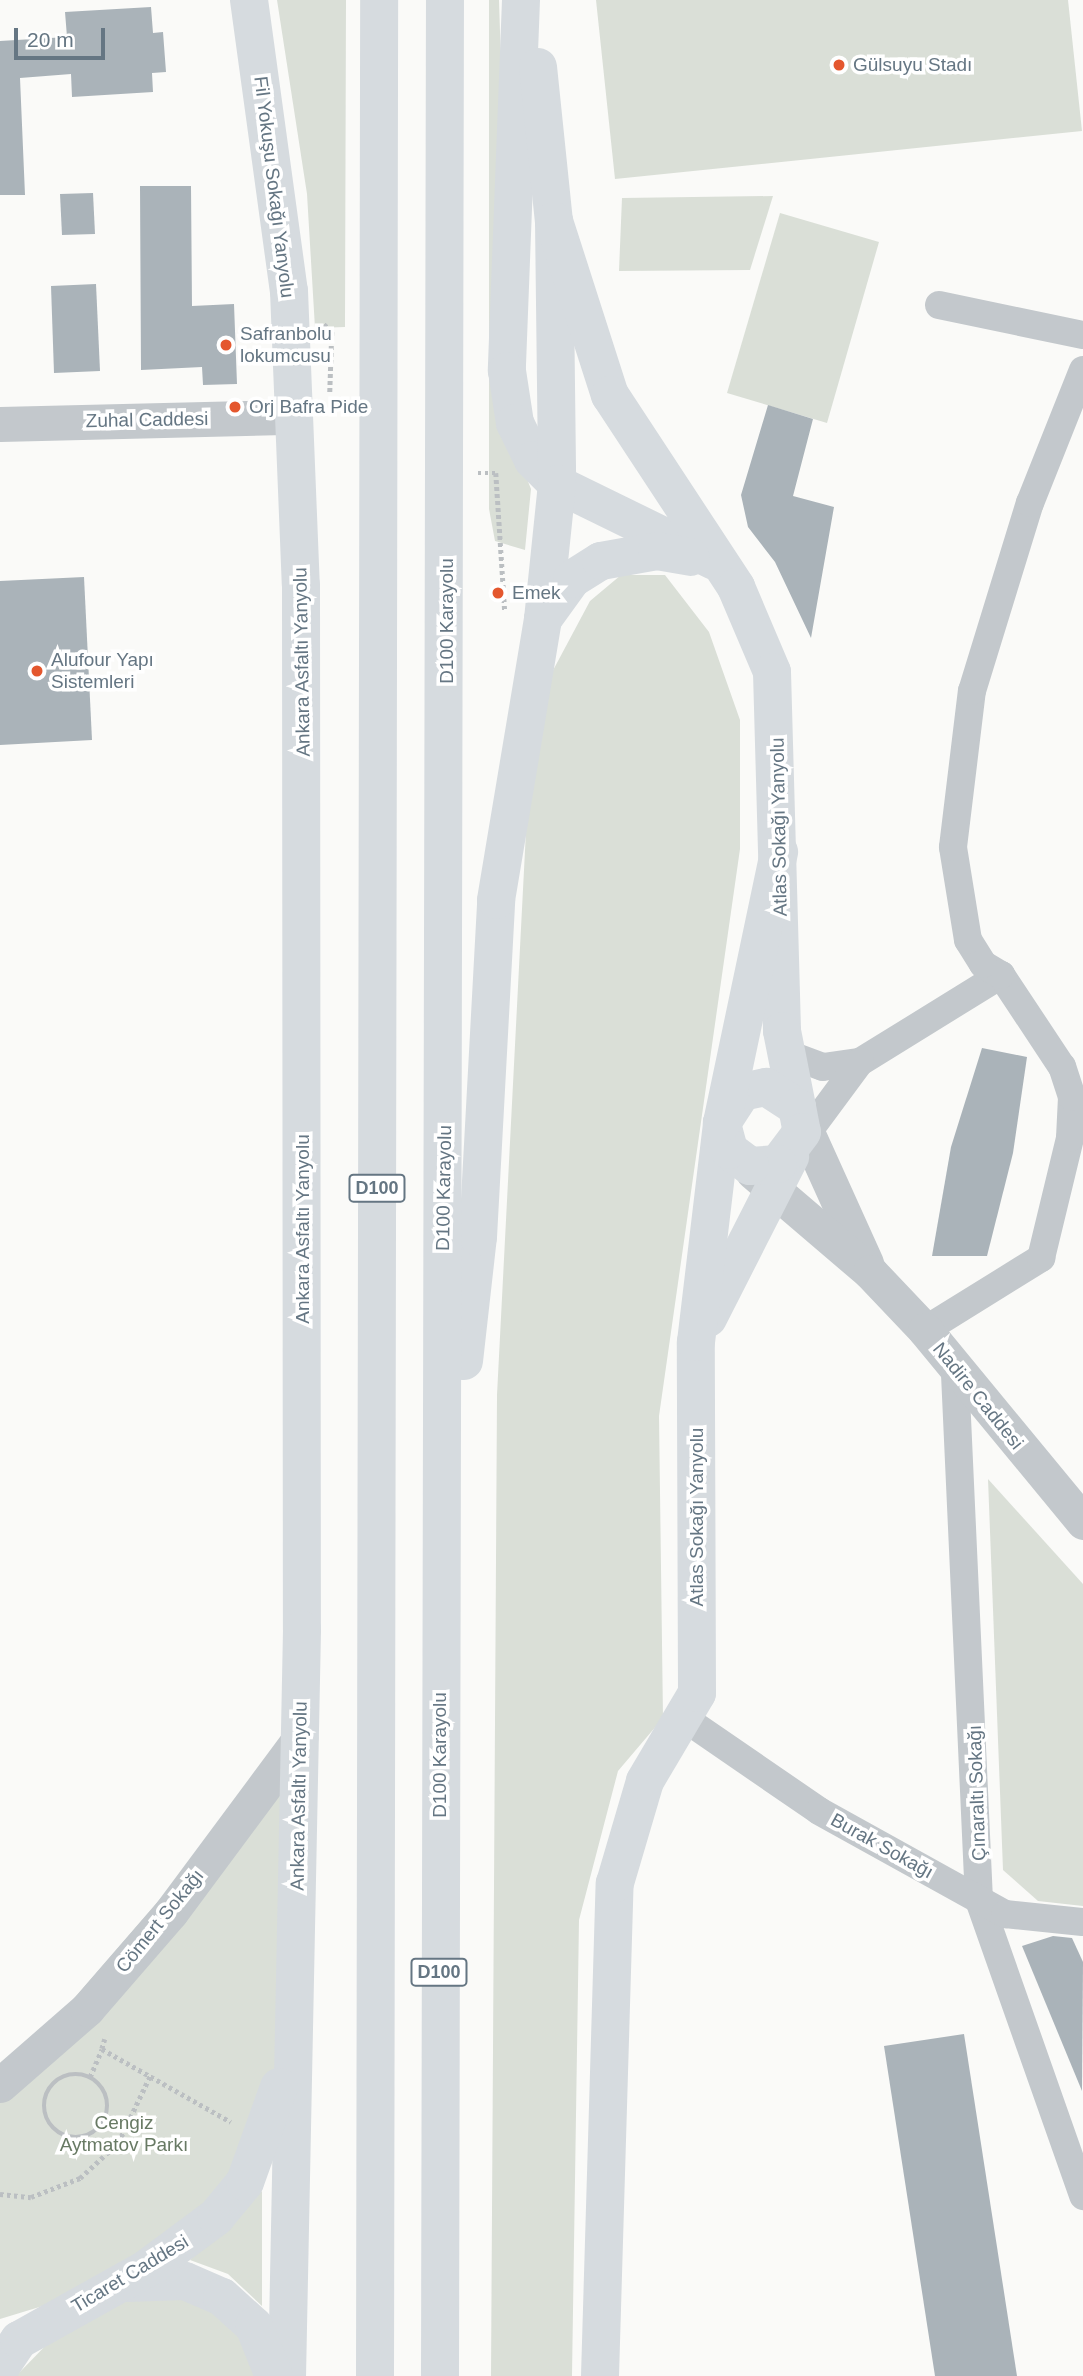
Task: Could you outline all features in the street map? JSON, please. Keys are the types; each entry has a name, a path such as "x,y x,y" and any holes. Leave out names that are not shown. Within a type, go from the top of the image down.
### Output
{"main road":[{"name":"Fil Yokuşu Sokağı Yanyolu","path":"249,0 289,291 295,417"},
{"name":"D100","path":"375,2376 379,0"},
{"name":"D100 Karayolu","path":"440,2376 445,0"},
{"path":"521,0 507,371 521,439 557,484 716,562"},
{"path":"440,1568 478,1237 496,900 543,619 557,484 554,221 534,0"},
{"name":"Atlas Sokağı Yanyolu","path":"554,221 610,395 749,611 772,672 785,1053 794,1141 696,1342"},
{"name":"Ankara Asfaltı Yanyolu","path":"287,2376 300,1738 304,846 295,417"},
{"path":"543,619 572,579 601,561 657,551 716,562"},
{"name":"Atlas Sokağı Yanyolu","path":"697,1710 696,1342 722,1123 779,852"},
{"path":"753,1087 778,1090 794,1141 764,1167 738,1159 722,1123 732,1100 753,1087"},
{"path":"600,2376 615,1883 645,1781 697,1710"},
{"name":"Ticaret Caddesi","path":"6,2352 177,2249 216,2217 245,2182 263,2139 294,2042"},
{"path":"115,2284 198,2283 254,2326 274,2376"}],"street":[{"path":"939,305 1083,335"},
{"path":"925,1330 1041,1258 1070,1138 1072,1097 1062,1067 1001,975 983,964 968,940 953,847 955,786 972,691 1006,578 1083,370"},
{"name":"Zuhal Caddesi","path":"0,424 295,417"},
{"path":"794,1141 860,1062 1001,975"},
{"path":"785,1053 823,1067 860,1062"},
{"name":"Nadire Caddesi","path":"794,1141 870,1272"},
{"name":"Nadire Caddesi","path":"794,1141 870,1272 925,1330 955,1374 1083,1522"},
{"name":"Çınaraltı Sokağı","path":"955,1374 979,1899 1083,2196"},
{"name":"Burak Sokağı","path":"697,1710 819,1811 979,1899 1027,1920 1083,1922"},
{"name":"Cömert Sokağı","path":"0,2085 87,2009 171,1912 300,1738"}],"path":[{"path":"496,473 505,612"},
{"path":"90,2077 110,2023"},
{"path":"102,2049 263,2139"},
{"path":"0,2194 31,2197 80,2178 118,2143 150,2076"},
{"path":"60,2077 90,2077 109,2104 105,2122 80,2139 62,2136 45,2119 47,2091 60,2077"}],"green space":[{"path":"277,0 346,0 345,327 315,328 307,194"},
{"path":"489,0 499,0 513,444 531,489 525,550 495,541 489,509"},
{"name":"Gülsuyu Stadı","path":"596,0 1068,0 1082,131 615,179"},
{"path":"773,196 750,270 619,271 622,198"},
{"path":"780,213 879,242 827,423 727,393"},
{"path":"621,575 665,575 709,632 740,720 740,849 659,1416 663,1718 618,1771 579,1920 572,2376 491,2376 497,1395 526,831 550,676 590,601"},
{"path":"988,1479 1083,1584 1083,1906 1038,1901 1003,1870"},
{"name":"Cengiz Aytmatov Parkı","path":"300,1738 294,2042 226,2200 115,2284 0,2319 0,2084"},
{"path":"262,2191 262,2306 228,2274 190,2260"},
{"path":"173,2294 231,2315 258,2376 16,2376 53,2338 120,2301"}],"building":[{"path":"151,7 153,33 163,32 166,72 152,73 153,92 72,97 71,74 20,78 25,195 0,195 0,41 67,37 65,12"},
{"path":"140,186 191,186 192,306 234,304 237,384 203,385 202,367 141,370"},
{"path":"93,193 95,234 62,235 60,194"},
{"path":"96,284 100,371 54,373 51,286"},
{"path":"768,405 813,419 793,496 834,507 811,638 775,562 748,527 741,495"},
{"path":"84,577 92,740 0,745 0,581"},
{"path":"982,1048 1027,1057 1013,1153 987,1256 932,1256 951,1147"},
{"path":"1053,1936 1072,1938 1083,1962 1082,2091 1022,1946"},
{"path":"964,2034 1017,2376 935,2376 884,2046"}],"place":[{"name":"Gülsuyu Stadı","path":"839,65"},
{"name":"Safranbolu lokumcusu","path":"226,345"},
{"name":"Orj Bafra Pide","path":"235,407"},
{"name":"Emek","path":"498,593"},
{"name":"Alufour Yapı Sistemleri","path":"37,671"}]}
